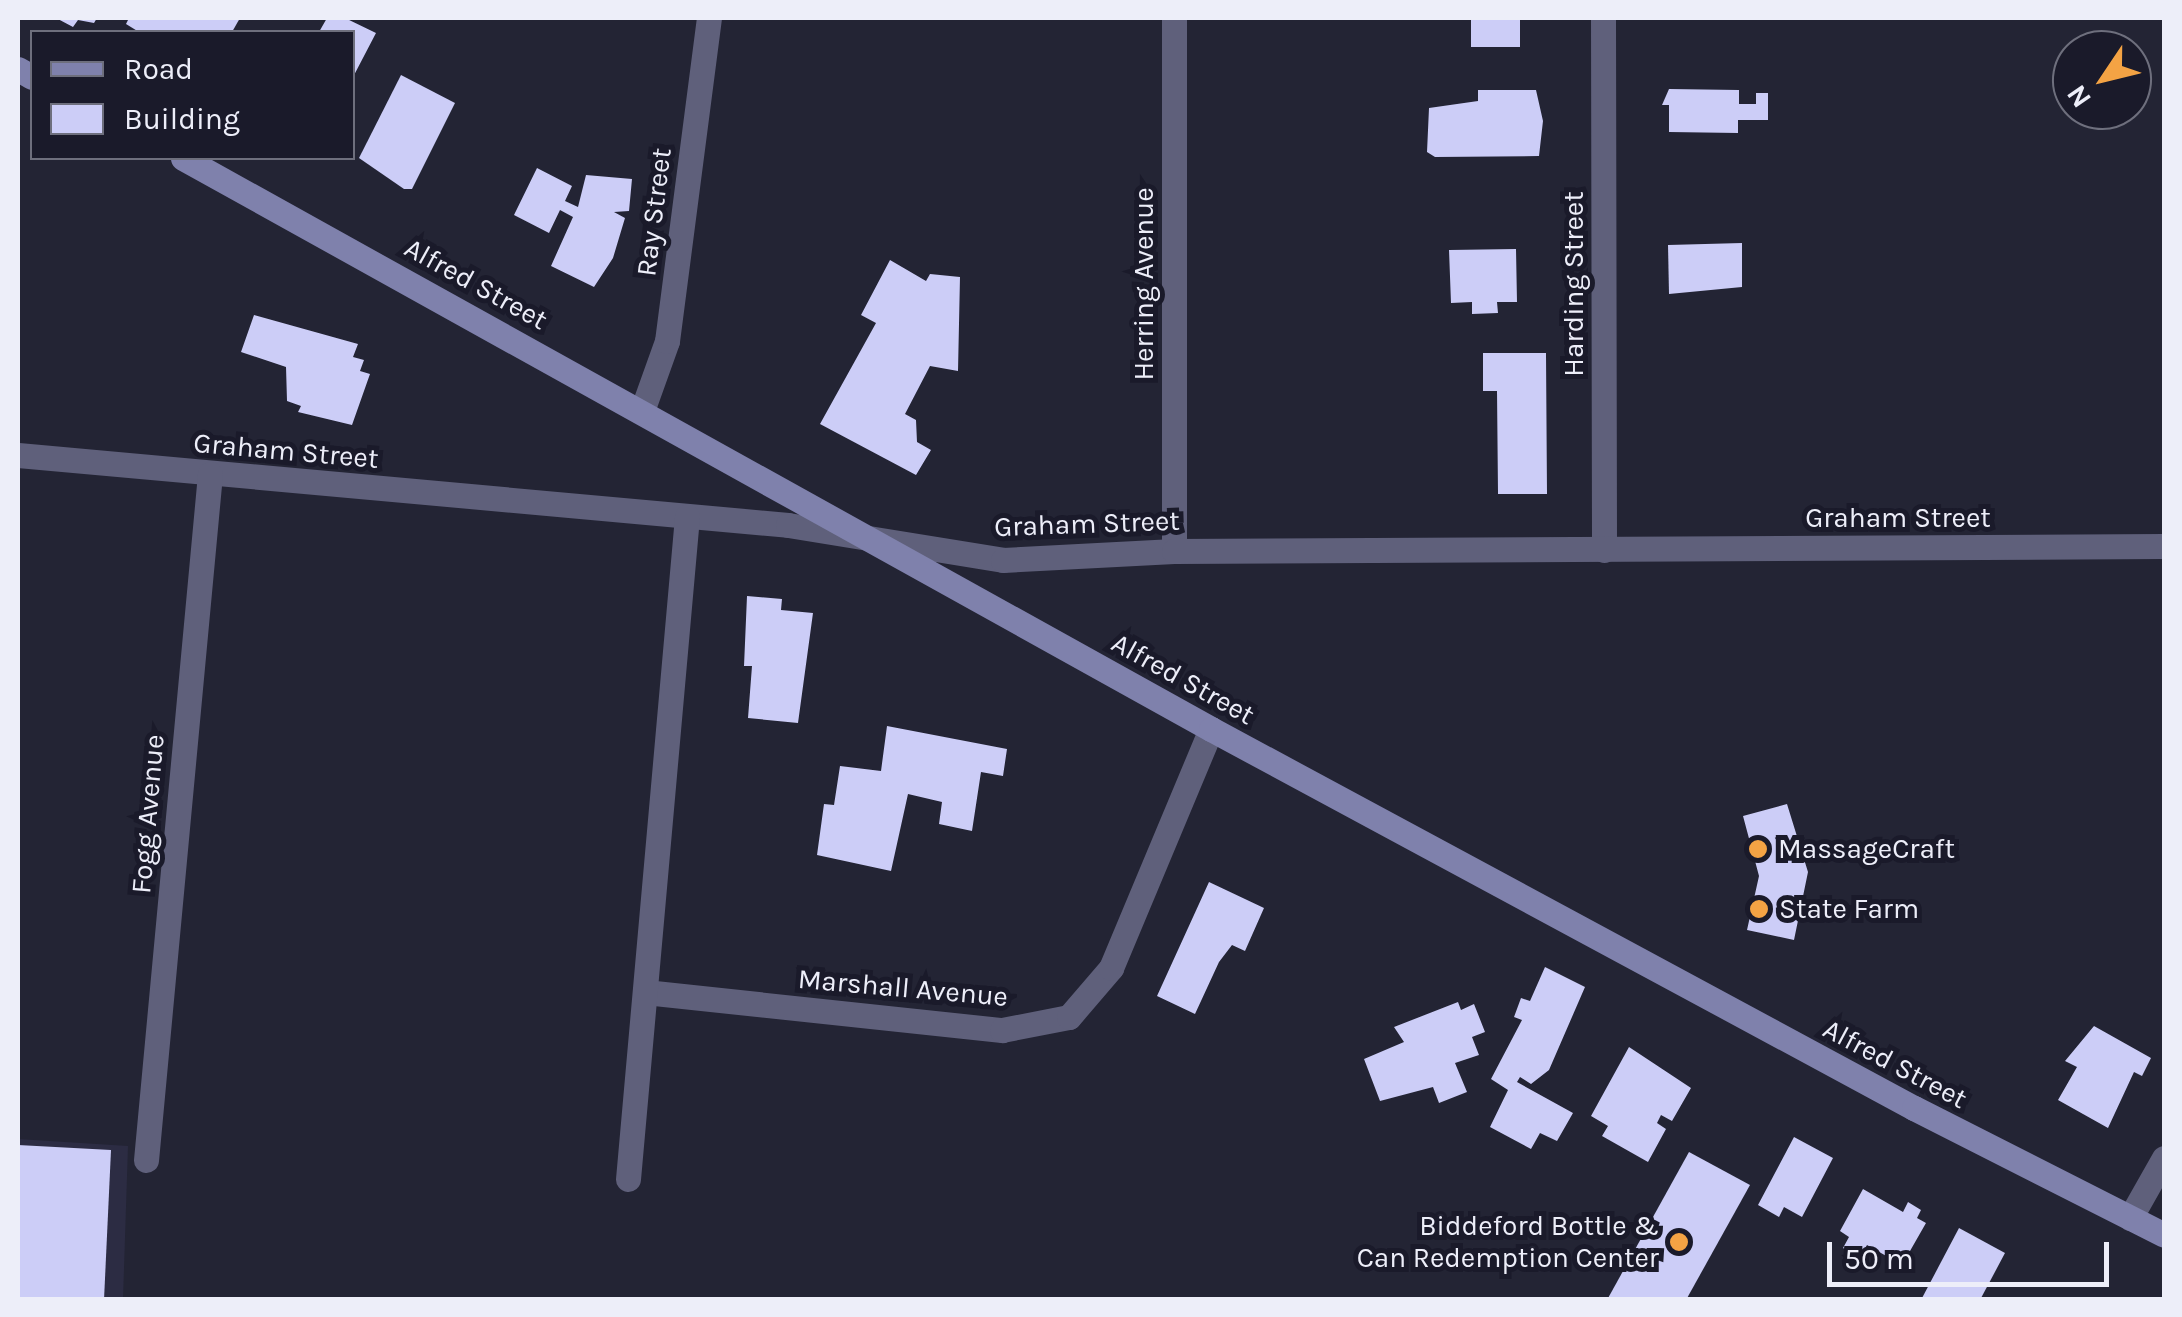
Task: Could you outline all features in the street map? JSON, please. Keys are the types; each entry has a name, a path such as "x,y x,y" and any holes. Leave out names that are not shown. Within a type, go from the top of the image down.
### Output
{"main road":[{"name":"Alfred Street","path":"186,160 1211,728 2164,1235"}],"street":[{"name":"Ray Street","path":"642,411 667,341 709,18"},
{"name":"Herring Avenue","path":"1174,18 1174,552"},
{"name":"Harding Street","path":"1603,18 1604,550"},
{"name":"Graham Street","path":"18,455 687,517 1003,560 1174,552 2164,546"},
{"name":"Fogg Avenue","path":"146,1160 210,474"},
{"path":"628,1179 687,517"},
{"name":"Marshall Avenue","path":"645,992 1002,1030 1069,1017 1099,990 1110,968 1211,728"},
{"path":"2130,1218 2164,1158"}],"shaded area":[{"path":"18,1139 128,1146 123,1299 18,1299"}],"building":[{"path":"56,18 97,18 94,23 78,20 73,27"},
{"path":"129,18 240,18 233,30 136,30 126,24"},
{"path":"327,18 345,18 376,33 355,73 355,30 320,30"},
{"path":"1471,18 1520,18 1520,47 1471,47"},
{"path":"401,75 455,103 412,189 404,189 359,158"},
{"path":"1669,89 1739,90 1739,104 1756,104 1756,93 1768,93 1768,120 1738,120 1738,133 1669,132 1669,105 1662,105"},
{"path":"1478,90 1536,90 1543,121 1539,156 1435,157 1427,152 1429,108 1478,101"},
{"path":"537,168 572,186 565,201 578,207 586,175 632,179 629,211 614,212 625,218 613,258 594,287 551,266 573,217 560,210 549,233 514,215"},
{"path":"1742,243 1742,287 1669,294 1668,245"},
{"path":"1516,249 1517,302 1497,302 1498,313 1472,314 1472,302 1451,303 1449,250"},
{"path":"890,260 926,281 930,274 960,277 958,371 930,366 905,414 916,420 917,442 931,450 916,475 820,424 876,323 861,315"},
{"path":"254,315 358,344 353,357 364,360 360,371 370,374 352,425 298,412 301,406 287,401 286,367 241,352"},
{"path":"1483,353 1546,353 1547,494 1498,494 1497,391 1483,391"},
{"path":"747,596 782,599 781,610 813,613 798,723 748,718 752,666 744,666"},
{"path":"887,726 1007,749 1003,776 981,772 972,831 939,824 942,802 908,794 891,871 817,855 824,804 834,805 840,766 881,771"},
{"path":"1787,804 1808,872 1794,940 1747,930 1759,876 1743,816"},
{"path":"1209,882 1264,908 1245,951 1232,945 1219,962 1195,1014 1157,996"},
{"path":"1545,967 1585,987 1549,1070 1531,1084 1520,1077 1517,1082 1573,1113 1557,1141 1540,1133 1531,1149 1490,1127 1508,1090 1491,1079 1522,1020 1514,1017 1521,998 1530,1001"},
{"path":"1458,1002 1461,1010 1474,1004 1485,1032 1472,1037 1479,1055 1455,1063 1467,1092 1439,1103 1433,1087 1380,1101 1364,1059 1404,1042 1394,1027"},
{"path":"2094,1026 2151,1058 2142,1076 2134,1072 2108,1128 2058,1100 2077,1067 2065,1061"},
{"path":"1629,1047 1691,1088 1672,1121 1661,1115 1657,1123 1666,1129 1648,1162 1602,1136 1608,1126 1591,1116"},
{"path":"1794,1137 1833,1158 1802,1217 1784,1207 1779,1217 1758,1205"},
{"path":"18,1145 111,1150 104,1300 18,1300"},
{"name":"Biddeford Bottle & Can Redemption Center","path":"1689,1152 1750,1185 1686,1300 1607,1300"},
{"path":"1863,1189 1903,1212 1908,1202 1921,1210 1917,1218 1926,1223 1902,1265 1867,1245 1860,1258 1843,1248 1849,1237 1840,1231"},
{"path":"1959,1228 2005,1253 1980,1300 1921,1300"}],"place":[{"name":"MassageCraft","path":"1758,849"},
{"name":"State Farm","path":"1759,909"},
{"name":"Biddeford Bottle & Can Redemption Center","path":"1679,1242"}]}
